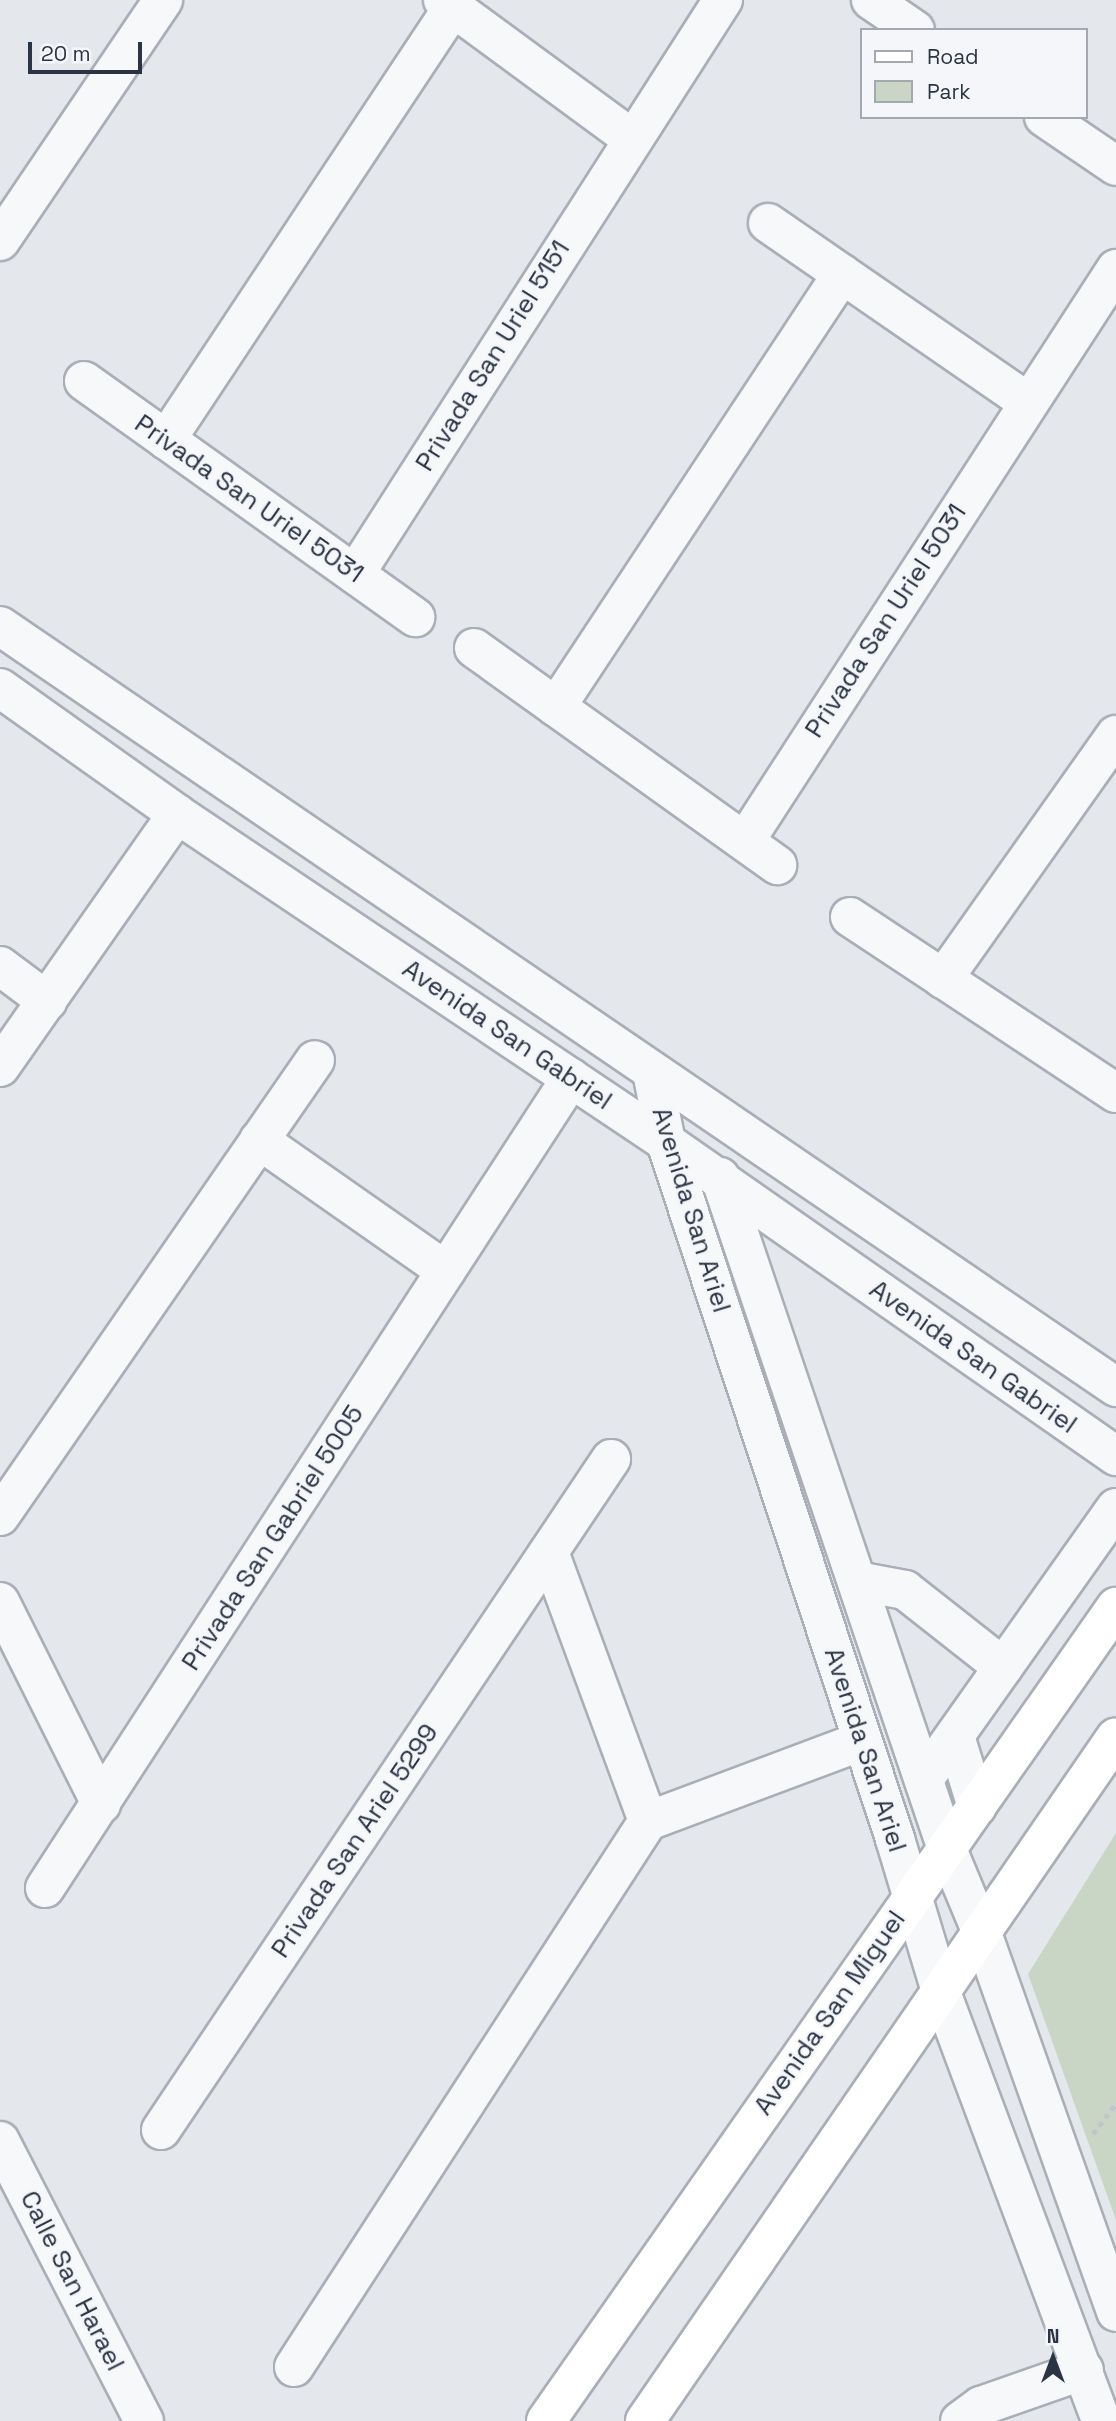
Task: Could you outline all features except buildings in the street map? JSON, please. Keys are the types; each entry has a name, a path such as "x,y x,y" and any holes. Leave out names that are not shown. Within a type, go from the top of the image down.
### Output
{"main road":[{"name":"Avenida San Miguel","path":"546,2421 1116,1607"},
{"path":"645,2421 942,1995 1116,1737"}],"street":[{"path":"0,241 163,0"},
{"name":"Privada San Uriel 5151","path":"355,574 631,138 723,0"},
{"path":"870,0 912,28"},
{"path":"166,440 448,3 631,138"},
{"path":"1047,119 1116,166"},
{"path":"768,223 1027,402"},
{"name":"Privada San Uriel 5031","path":"745,841 1027,402 1116,269"},
{"path":"556,706 842,274"},
{"name":"Privada San Uriel 5031","path":"83,381 415,617"},
{"name":"Avenida San Gabriel","path":"0,626 1116,1387"},
{"path":"474,648 777,865"},
{"name":"Avenida San Gabriel","path":"0,688 177,814 666,1142 1116,1456"},
{"path":"943,979 1116,735"},
{"path":"0,1067 177,814"},
{"path":"850,917 1116,1093"},
{"path":"0,966 47,1001"},
{"path":"0,1516 314,1059"},
{"name":"Avenida San Ariel","path":"652,1072 666,1142 912,1895 942,1995 1101,2421"},
{"name":"Privada San Gabriel 5005","path":"45,1888 571,1078"},
{"name":"Avenida San Ariel","path":"702,1104 722,1183 947,1849 982,1933 1116,2312"},
{"path":"259,1140 446,1271"},
{"name":"Privada San Ariel 5299","path":"161,2130 611,1459"},
{"path":"924,1779 1116,1510"},
{"path":"549,1552 648,1821"},
{"path":"857,1581 905,1590 1003,1667"},
{"path":"0,1602 101,1804"},
{"path":"955,1736 977,1807"},
{"path":"294,2367 648,1821 862,1741"},
{"name":"Calle San Harael","path":"0,2141 144,2421"},
{"path":"960,2421 981,2406 1084,2370"}],"green space":[{"path":"1116,1833 1116,2220 1028,1974"}]}
